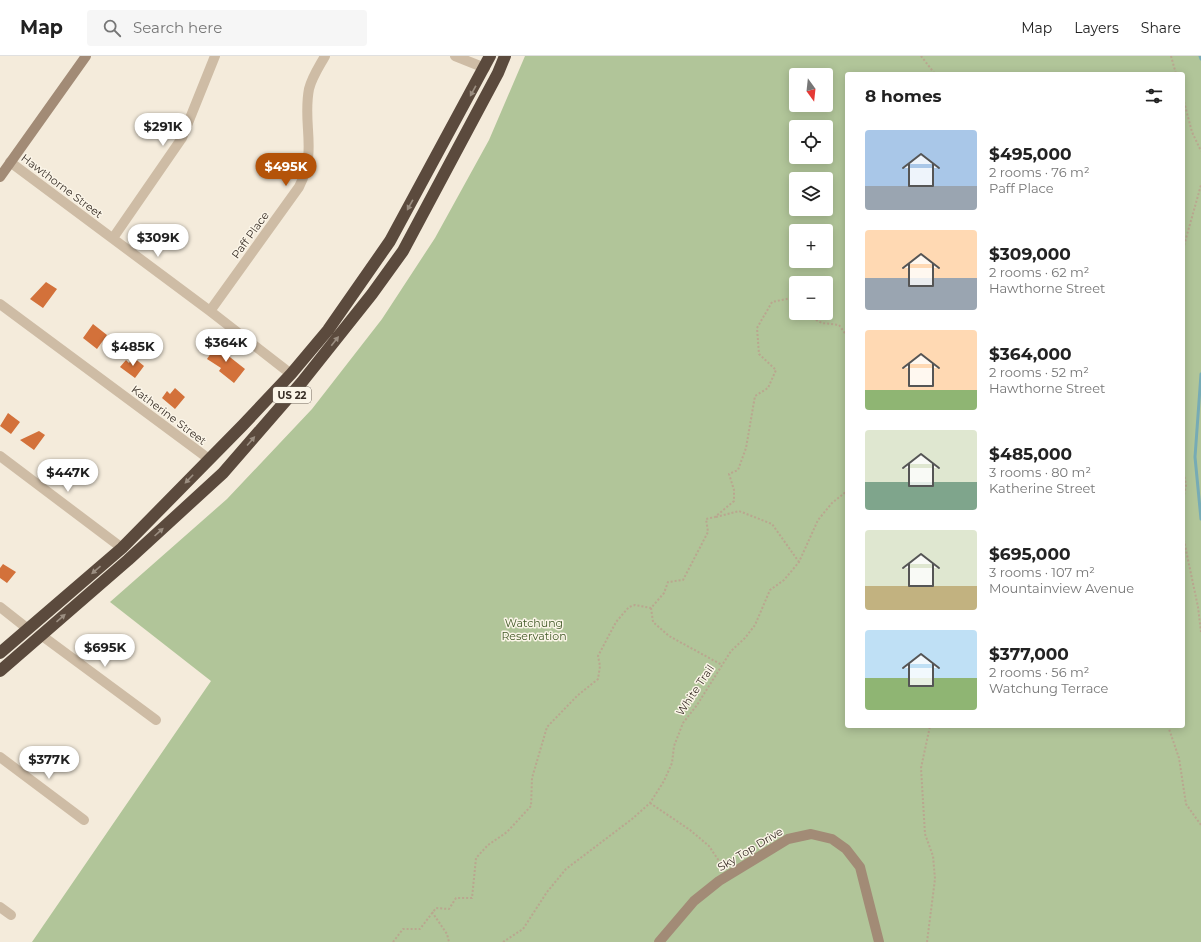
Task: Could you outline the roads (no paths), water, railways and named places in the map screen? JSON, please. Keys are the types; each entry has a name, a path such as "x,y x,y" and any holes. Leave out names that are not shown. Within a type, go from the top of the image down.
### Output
{"highway":[{"name":"US 22","path":"0,654 122,548 291,374 333,324 390,241 485,68 490,56"},
{"name":"US 22","path":"0,671 128,560 223,473 302,382 372,294 403,251 498,73 505,56"}],"street":[{"path":"0,177 86,56"},
{"path":"113,238 182,138 215,56"},
{"name":"Paff Place","path":"210,311 299,187 305,175 310,145 309,90 312,78 326,56"},
{"path":"455,56 485,68"},
{"name":"Hawthorne Street","path":"10,162 210,311 291,374"},
{"name":"Katherine Street","path":"0,304 209,459"},
{"path":"0,456 122,548"},
{"path":"0,608 28,629"},
{"path":"41,635 156,720"},
{"path":"0,757 84,820"},
{"name":"Sky Top Drive","path":"659,942 694,901 728,875 788,839 811,834 832,839 846,848 860,867 879,942"},
{"path":"0,907 11,915"}],"waterway":[{"path":"1201,374 1195,457 1201,519"}],"park label":[{"name":"Watchung Reservation","path":"534,629"}]}
